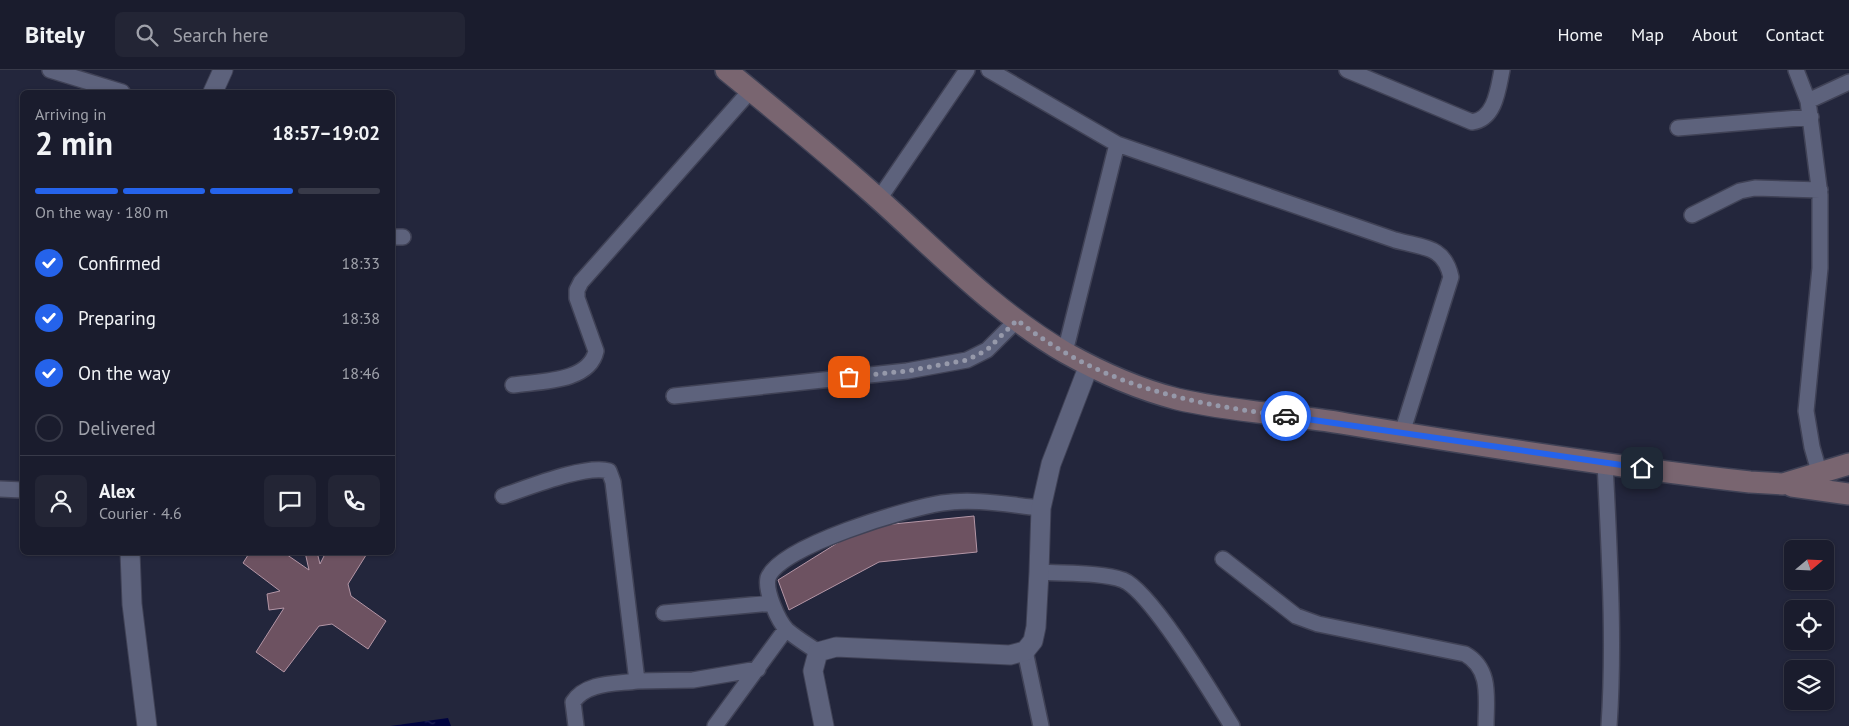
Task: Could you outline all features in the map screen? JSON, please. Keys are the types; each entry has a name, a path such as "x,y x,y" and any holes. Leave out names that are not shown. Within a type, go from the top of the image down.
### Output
{"main road":[{"path":"726,70 790,121 1017,320 1065,352 1089,365 1149,391 1241,410 1329,421 1697,476 1783,484 1849,494"},
{"path":"1783,484 1820,475 1849,464"}],"street":[{"path":"50,70 115,90"},
{"path":"214,90 223,70"},
{"path":"879,199 967,70"},
{"path":"989,70 1117,144 1395,240 1441,253 1448,264 1451,277 1402,433"},
{"path":"1347,70 1472,122 1481,120 1489,114 1502,70"},
{"path":"1796,70 1808,101 1820,190 1820,268 1806,411 1812,447 1820,475"},
{"path":"1808,101 1849,82"},
{"path":"513,385 574,375 588,366 596,351 577,298 576,290 581,282 751,90"},
{"path":"1678,128 1811,117"},
{"path":"1065,352 1117,144"},
{"path":"1692,215 1740,191 1755,188 1820,190"},
{"path":"674,396 907,371 967,360 987,350 1017,320"},
{"path":"818,652 836,647 995,656 1025,651 1033,641 1036,627 1040,572 1041,508 1051,464 1089,365"},
{"path":"1605,462 1612,615 1612,688 1609,726"},
{"path":"503,496 541,483 599,468 609,471 614,482 637,681"},
{"path":"0,489 20,490"},
{"path":"818,652 786,629 767,592 768,578 775,566 823,540 863,523 899,512 944,503 978,502 1041,508"},
{"path":"130,555 132,604 147,726"},
{"path":"1223,559 1296,616 1318,624 1465,654 1476,660 1484,673 1486,726"},
{"path":"1040,572 1106,577 1124,581 1132,587 1157,614 1206,682 1232,726"},
{"path":"664,613 772,602"},
{"path":"715,726 786,629"},
{"path":"1025,651 1041,726"},
{"path":"818,652 813,671 824,726"},
{"path":"576,726 573,702 578,694 588,688 637,681 693,680 758,669"}],"water":[{"path":"448,718 451,726 390,726"}],"building":[{"path":"974,516 977,552 879,562 789,610 778,580 863,527"},
{"path":"248,555 287,555 309,570 306,555 318,555 320,564 324,555 366,555 348,584 351,596 386,621 368,649 332,624 319,626 284,672 256,652 284,608 269,610 267,594 280,591 243,563"}],"way so far":[{"path":"849,377 907,371 979,356 1017,320 1065,352 1089,365 1149,391 1202,404 1286,416"}],"route":[{"path":"1286,416 1642,468"}]}
